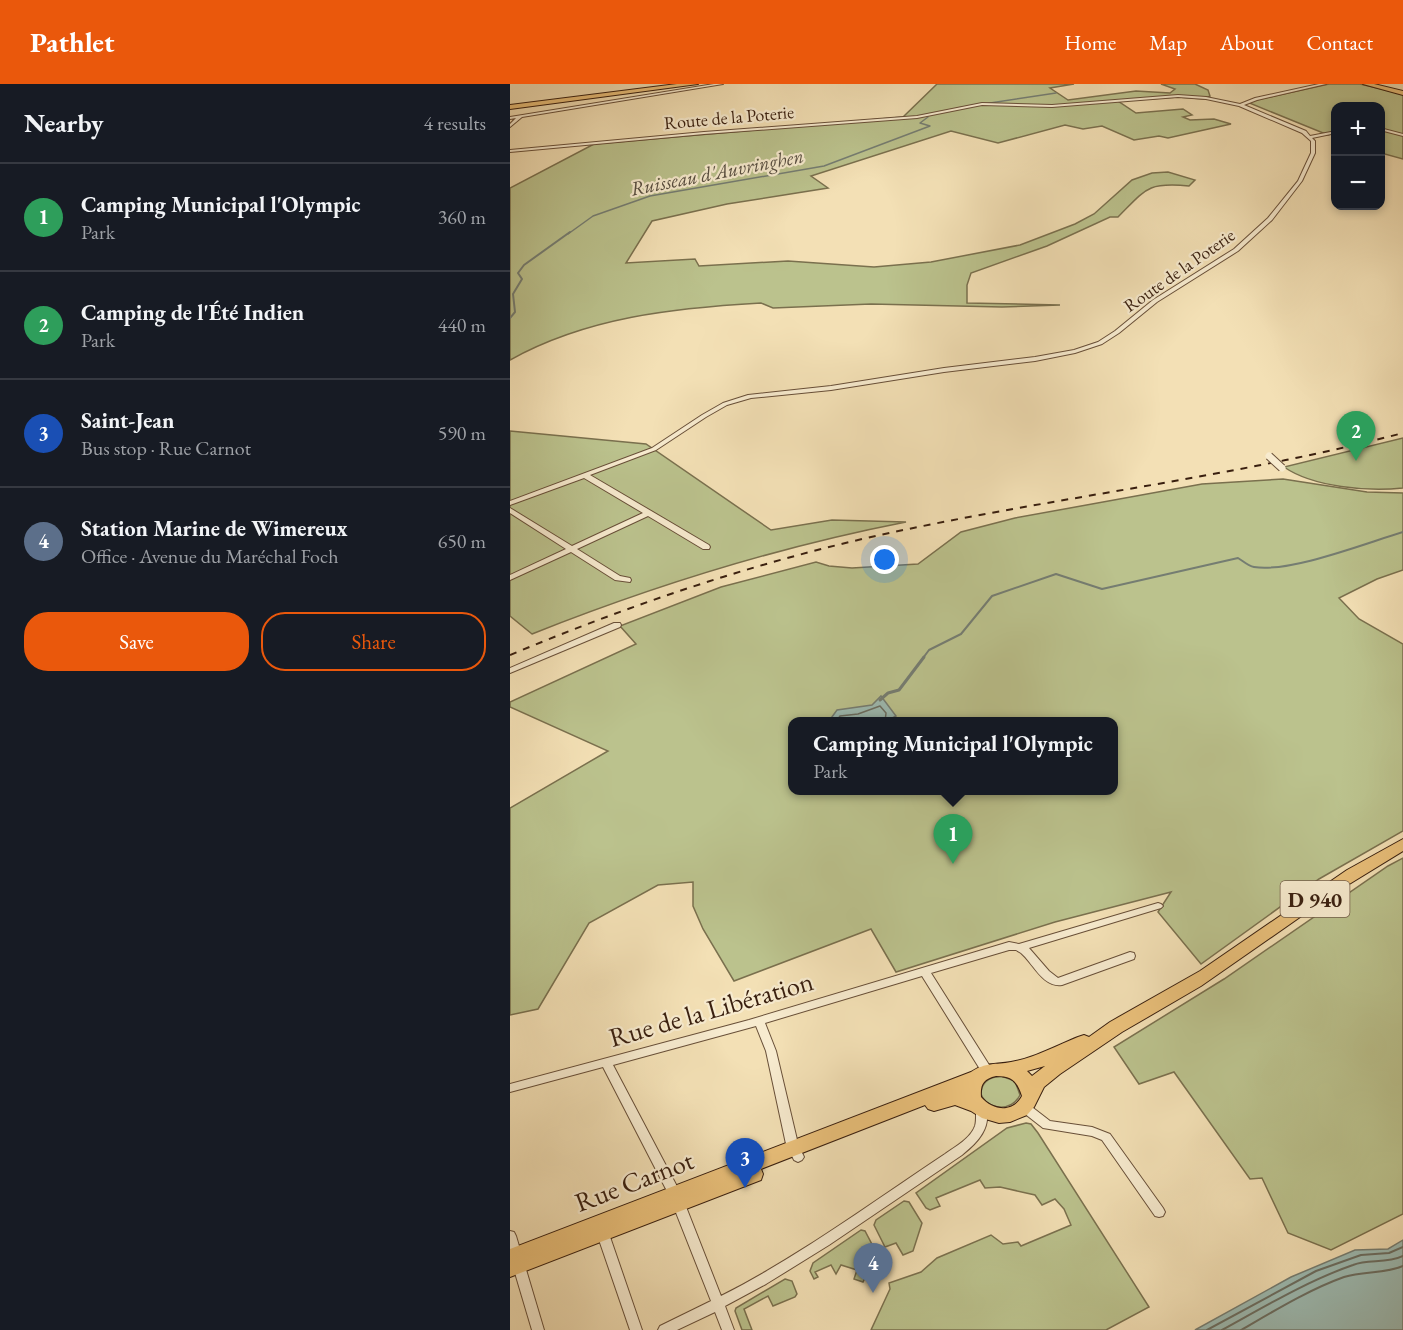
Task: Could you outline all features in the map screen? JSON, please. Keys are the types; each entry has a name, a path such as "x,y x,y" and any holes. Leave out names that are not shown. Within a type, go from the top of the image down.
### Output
{"highway":[{"path":"510,106 679,84"},
{"path":"510,106 694,84"}],"main road":[{"path":"1366,84 1403,93"},
{"name":"D 940","path":"1027,1100 1046,1075 1113,1029 1198,980 1345,878 1403,844"},
{"name":"D 940","path":"1008,1070 1039,1060 1113,1029"},
{"path":"1008,1070 1025,1080 1027,1100 1015,1113 1004,1116 979,1108 971,1092 972,1085 982,1074 1008,1070"},
{"name":"Rue Carnot","path":"796,1153 982,1074"},
{"name":"Rue Carnot","path":"513,1262 796,1153 946,1100 960,1099 979,1108"}],"street":[{"path":"510,118 721,84"},
{"path":"1240,105 1324,84"},
{"name":"Route de la Poterie","path":"510,152 713,132 917,117 985,104 1049,106 1185,96 1240,105 1297,129 1310,137 1314,148 1306,170 1295,189 1270,219 1236,250 1148,305 1117,332 1100,343 1029,360 944,370 831,388 750,396 704,416 658,447 510,503"},
{"path":"510,126 522,118 521,116"},
{"path":"1385,130 1403,135"},
{"path":"1310,137 1331,133"},
{"path":"1269,456 1282,468"},
{"path":"584,475 706,547"},
{"path":"510,510 618,578 627,580"},
{"path":"510,578 648,513"},
{"path":"510,671 617,625"},
{"name":"Rue de la Libération","path":"510,1088 759,1021 1005,946 1021,947 1158,906"},
{"path":"1021,947 1032,956 1048,978 1058,982 1130,956"},
{"path":"924,971 982,1074"},
{"path":"759,1021 771,1051 796,1153"},
{"path":"606,1062 677,1199 728,1330"},
{"path":"1027,1100 1047,1125 1092,1132 1106,1137 1159,1212"},
{"path":"664,1330 718,1305 810,1253 961,1148 978,1130 979,1108"},
{"path":"601,1228 636,1330"},
{"path":"510,1236 513,1262 538,1330"}],"green space":[{"path":"937,84 1074,84 1050,88 1068,100 1136,91 1170,93 1175,89 1161,84 1195,84 1208,90 1210,96 1204,99 1178,97 1118,101 1136,113 1183,109 1192,115 1183,117 1190,120 1214,119 1231,124 1168,138 1159,136 1134,140 1102,126 1083,129 1065,125 998,143 951,131 811,176 828,188 727,204 652,221 626,263 695,259 699,266 788,261 874,267 931,262 1020,245 1075,224 1094,214 1132,180 1152,173 1168,172 1195,180 1189,186 1164,185 1148,190 1118,217 1110,217 1047,246 971,273 967,285 967,303 1060,305 1002,307 871,304 773,308 761,303 696,308 600,324 539,345 510,360 510,188 594,144 903,117"},
{"path":"1329,84 1360,84 1403,94 1403,159 1385,154 1385,102 1331,102 1331,134 1328,135 1247,102"},
{"path":"510,431 646,444 771,530 832,520 906,522 811,543 716,569 532,634 510,616"},
{"path":"1403,438 1403,488 1374,489 1341,486 1310,479 1284,467"},
{"path":"1283,479 1367,492 1403,493 1403,570 1377,579 1339,598 1359,619 1403,644 1403,831 1319,879 1201,964 1158,912 1171,892 1055,922 896,972 871,929 734,981 703,929 693,906 693,882 658,885 589,923 538,1009 510,1015 510,808 608,751 510,707 510,702 636,644 620,626 721,587 816,562 829,566 852,568 918,564 961,532 1015,518 1202,484"},
{"path":"1403,858 1403,1214 1331,1250 1288,1233 1262,1178 1250,1179 1174,1072 1139,1084 1114,1047 1224,979"},
{"path":"1001,1076 1015,1081 1020,1095 1016,1101 1006,1107 988,1104 981,1094 987,1081"},
{"path":"1026,1123 1031,1124 1038,1133 1149,1307 1106,1330 871,1330 890,1289 889,1283 921,1272 937,1258 991,1235 1003,1244 1018,1242 1021,1246 1071,1225 1064,1209 1055,1199 1042,1205 1035,1195 1000,1187 985,1188 980,1180 936,1198 940,1206 930,1210 926,1208 916,1193 1007,1128"},
{"path":"904,1201 909,1202 922,1223 913,1251 903,1255 896,1243 885,1247 874,1225 876,1220"},
{"path":"861,1230 865,1231 876,1252 863,1282 854,1279 857,1270 841,1265 836,1274 831,1265 815,1272 818,1277 814,1279 810,1271 813,1263"},
{"path":"785,1279 792,1281 797,1294 795,1297 773,1306 768,1296 744,1309 752,1330 742,1330 736,1308"}],"water":[{"path":"881,696 896,716 832,717 837,710 872,705"},
{"path":"1403,1240 1403,1330 1195,1330 1291,1277 1355,1250 1388,1249"}],"waterway":[{"name":"Ruisseau d'Auvringhen","path":"957,108 1056,93"},
{"name":"Ruisseau d'Auvringhen","path":"568,234 593,216 650,196 824,166 930,126 920,123 928,117"},
{"name":"Ruisseau d'Auvringhen","path":"510,318 515,312 513,294 522,279 518,273 524,265 570,232"},
{"path":"923,658 929,650 961,634 992,596 1056,574 1102,589 1238,558 1254,567 1287,566 1328,556 1403,532"},
{"path":"880,700 888,693 899,690 924,657"}],"railway":[{"path":"510,655 646,602 739,572 833,546 1011,509 1273,463 1403,433"}],"place":[{"name":"Camping de l'Été Indien","path":"1356,461"},
{"name":"Camping Municipal l'Olympic","path":"953,864"},
{"name":"Saint-Jean","path":"745,1188"},
{"name":"Station Marine de Wimereux","path":"873,1293"}]}
